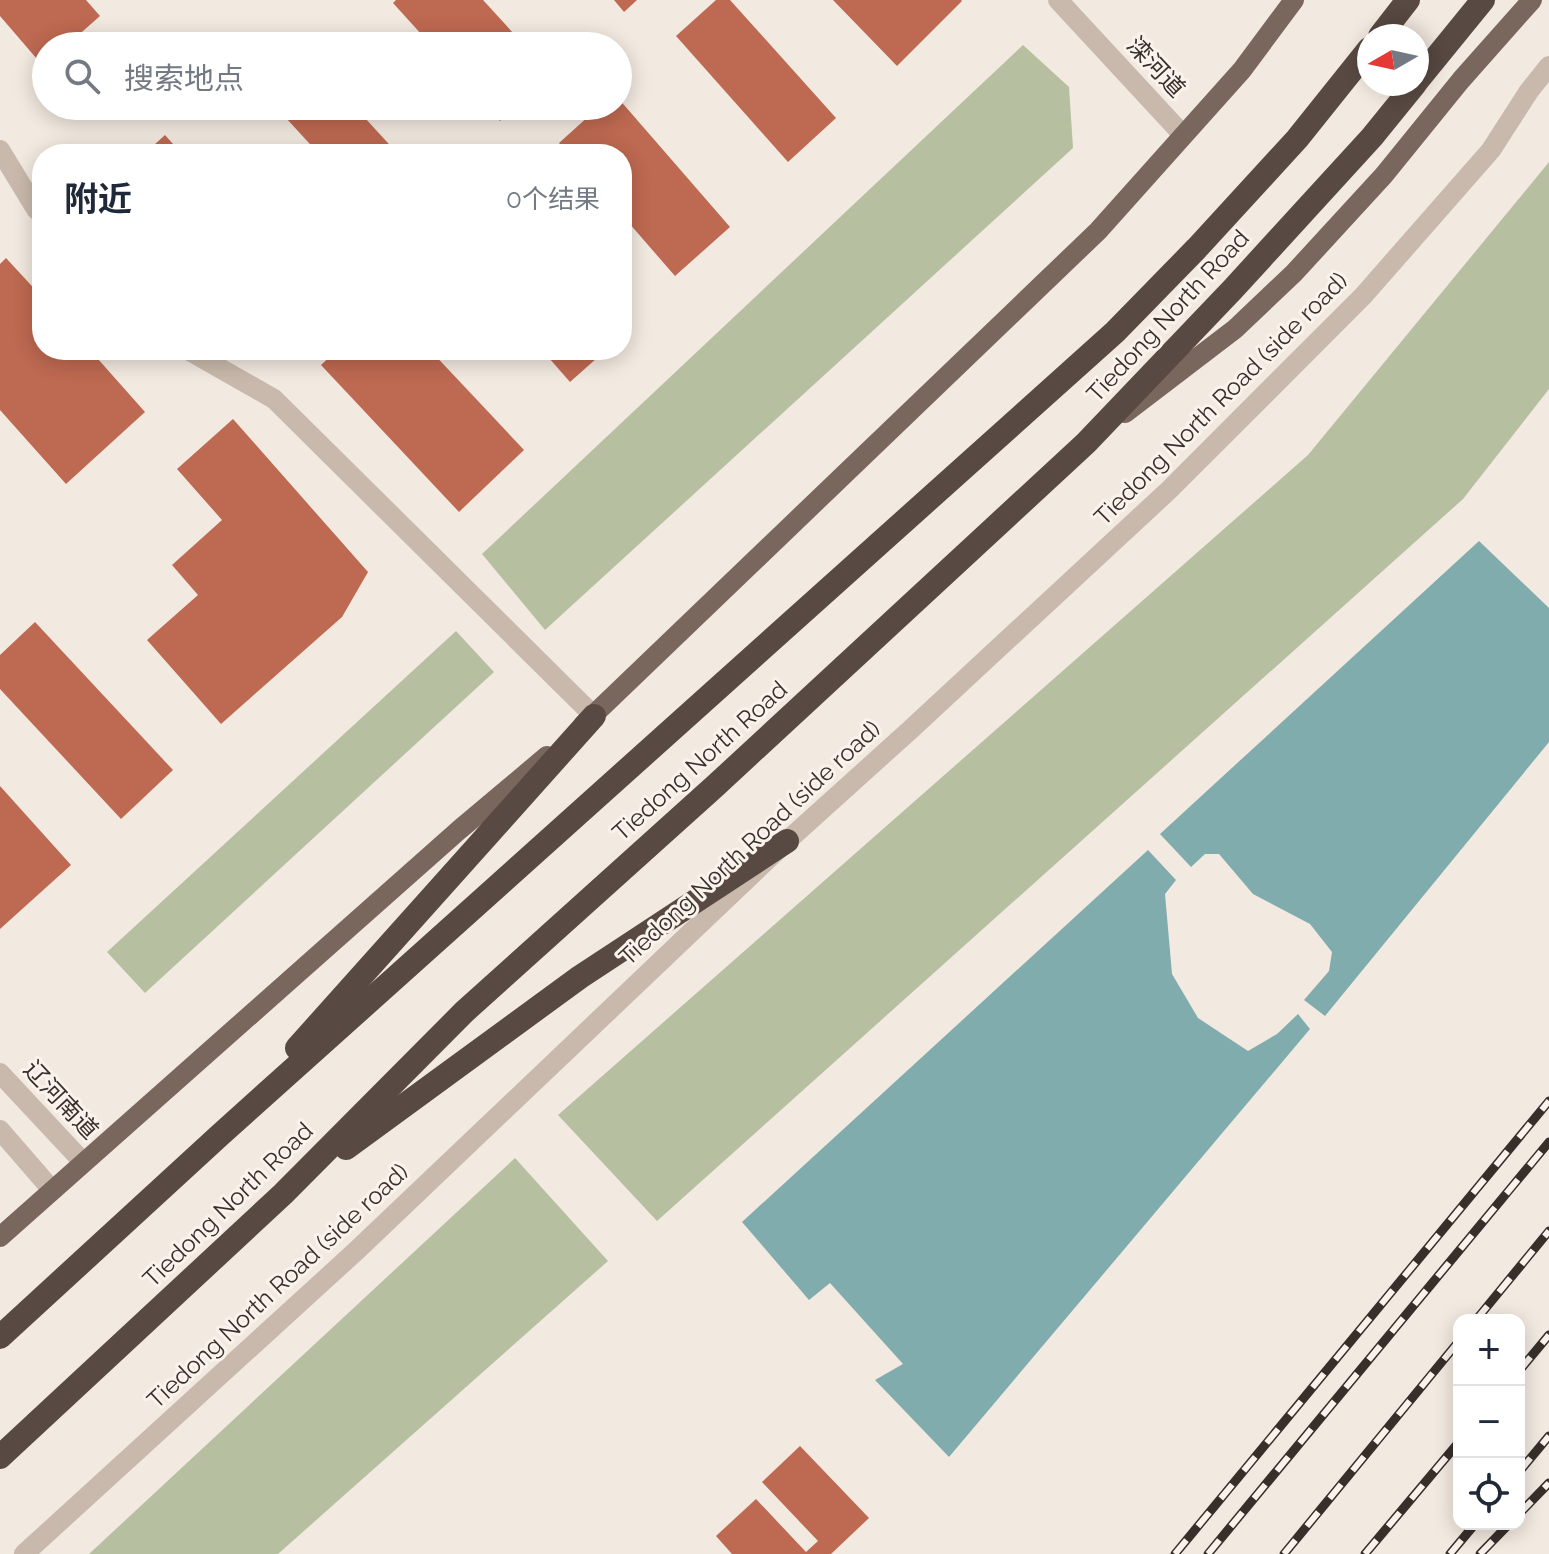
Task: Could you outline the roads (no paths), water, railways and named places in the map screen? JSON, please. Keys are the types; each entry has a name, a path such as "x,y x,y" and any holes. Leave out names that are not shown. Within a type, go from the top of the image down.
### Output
{"highway":[{"path":"1389,24 1408,0"},
{"name":"Tiedong North Road","path":"1429,66 1483,0"},
{"name":"Tiedong North Road","path":"0,1337 220,1135 1115,332 1297,139 1357,64"},
{"name":"Tiedong North Road","path":"0,1457 283,1194 464,1012 714,787 1086,443 1244,277 1372,137 1405,96"},
{"path":"220,1135 594,716"},
{"path":"283,1194 580,977 787,841"}],"main road":[{"path":"0,1237 459,830 594,716 1098,231 1242,70 1294,0"},
{"path":"1086,443 1235,329 1294,273 1384,175 1461,80 1532,0"}],"street":[{"name":"滦河道","path":"1058,0 1183,135"},
{"name":"Tiedong North Road (side road)","path":"24,1554 355,1252 787,841 1169,490 1363,296 1491,150 1549,66"},
{"path":"0,150 32,201"},
{"path":"206,360 274,399 594,716"},
{"name":"辽河南道","path":"0,1073 83,1162"},
{"path":"0,1130 52,1190"}],"water":[{"path":"1479,541 1549,608 1549,742 1325,1016 1304,1000 1329,971 1332,952 1310,924 1253,894 1219,854 1205,854 1191,867 1160,834"},
{"path":"1148,850 1176,880 1165,894 1172,974 1198,1018 1248,1051 1277,1034 1298,1014 1310,1029 949,1457 875,1380 903,1364 830,1283 809,1300 742,1222"}],"railway":[{"path":"1175,1554 1549,1101"},
{"path":"1208,1554 1549,1142"},
{"path":"1481,1314 1549,1231"},
{"path":"1525,1364 1549,1335"},
{"path":"1284,1554 1453,1348"},
{"path":"1525,1465 1549,1436"},
{"path":"1365,1554 1453,1449"},
{"path":"1525,1508 1549,1483"},
{"path":"1450,1554 1470,1530"},
{"path":"1480,1554 1503,1530"}]}
